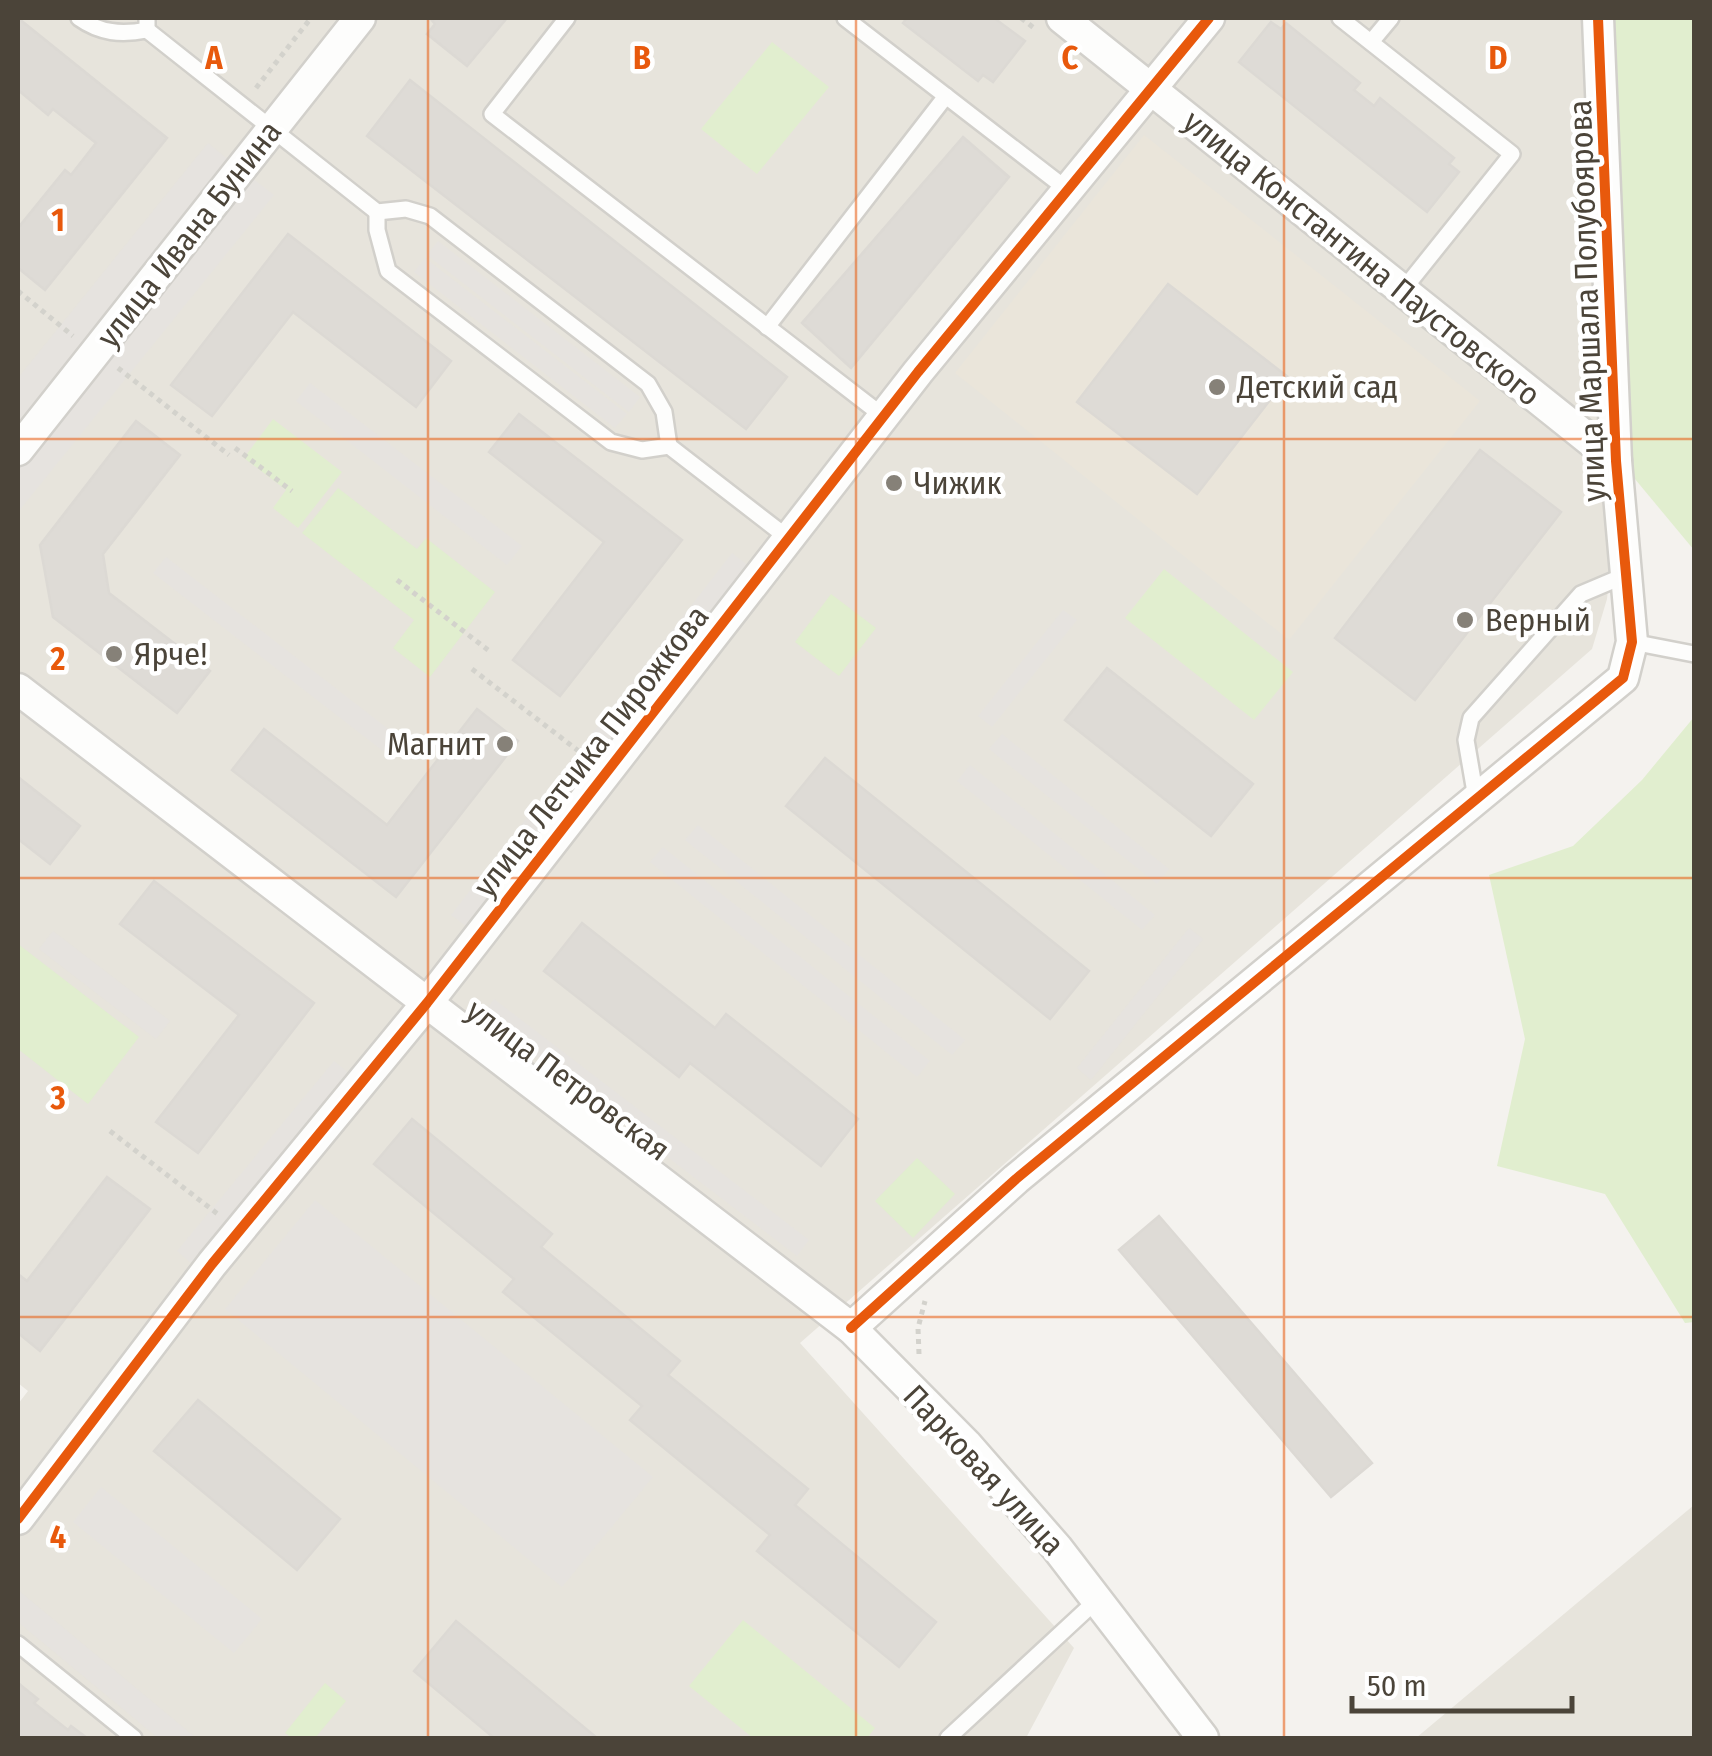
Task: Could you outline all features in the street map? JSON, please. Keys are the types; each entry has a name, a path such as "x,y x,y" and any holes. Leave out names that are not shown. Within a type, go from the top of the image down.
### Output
{"street":[{"name":"улица Ивана Бунина","path":"18,450 360,18"},
{"name":"улица Летчика Пирожкова","path":"18,1518 239,1230 427,1003 883,416 1210,18"},
{"name":"улица Маршала Полубоярова","path":"1598,18 1616,461 1632,642"},
{"name":"улица Константина Паустовского","path":"1054,28 1153,90 1616,461"},
{"path":"850,1328 964,1227 1476,798 1619,685 1630,661 1632,642"},
{"name":"улица Петровская","path":"18,690 850,1328"},
{"name":"Парковая улица","path":"850,1328 966,1444 1098,1599 1203,1738"}],"lane":[{"path":"78,18 108,32 147,24 271,130 377,212 406,209 430,216 648,384 664,412 669,446 788,538"},
{"path":"568,18 492,114 883,416"},
{"path":"845,18 1069,190"},
{"path":"1340,18 1512,154 1403,290"},
{"path":"1371,42 1391,18"},
{"path":"768,326 946,96"},
{"path":"377,212 379,242 388,270 611,442 642,450 669,446"},
{"path":"1476,798 1466,740 1472,718 1580,594 1626,575"},
{"path":"1632,642 1694,654"},
{"path":"948,1738 1098,1599"},
{"path":"18,1644 134,1738"}],"path":[{"path":"242,106 311,18"},
{"path":"1021,18 1054,28"},
{"path":"18,291 229,455"},
{"path":"235,448 292,492"},
{"path":"397,580 488,650"},
{"path":"472,670 606,773"},
{"path":"110,1131 239,1230"},
{"path":"922,1372 918,1328 930,1286"}],"shaded area":[{"path":"18,18 1607,18 1620,461 1607,599 1592,649 800,1343 1074,1648 1026,1738 18,1738 18,1404 28,1391 18,1383"},
{"name":"Детский сад","path":"1144,135 1480,401 1289,640 955,373"},
{"path":"208,143 230,161 18,423 18,378"},
{"path":"252,178 274,195 18,512 18,467"},
{"path":"438,241 640,397 629,412 427,255"},
{"path":"425,258 627,414 615,428 414,272"},
{"path":"310,383 522,546 507,565 296,401"},
{"path":"732,553 750,567 469,928 451,915"},
{"path":"166,557 396,735 383,751 153,573"},
{"path":"1063,610 1077,620 992,727 978,716"},
{"path":"1002,734 1169,869 1157,884 989,749"},
{"path":"970,765 1155,915 1142,930 957,781"},
{"path":"698,825 965,1040 952,1055 685,840"},
{"path":"663,847 930,1061 917,1077 650,862"},
{"path":"1189,928 1203,939 1091,1080 1077,1068"},
{"path":"53,931 170,1021 156,1039 39,949"},
{"path":"494,999 809,1240 797,1256 482,1015"},
{"path":"334,1061 350,1074 193,1265 177,1251"},
{"path":"315,1200 653,1477 562,1587 225,1309"},
{"path":"101,1487 262,1619 234,1653 73,1522"},
{"path":"1694,1505 1694,1738 1416,1738"},
{"path":"18,1590 196,1738 158,1738 18,1622"}],"green space":[{"path":"1607,18 1694,18 1694,550 1620,461"},
{"path":"772,42 829,87 757,174 701,129"},
{"path":"273,419 342,472 298,528 273,508 286,490 244,458"},
{"path":"338,488 417,549 426,538 495,592 430,677 393,648 414,620 302,533"},
{"path":"1164,569 1293,672 1254,720 1125,618"},
{"path":"831,594 876,628 839,676 795,642"},
{"path":"1694,717 1694,1322 1685,1323 1605,1194 1497,1166 1525,1039 1489,875 1573,846 1642,780"},
{"path":"18,944 139,1037 88,1104 18,1049"},
{"path":"917,1158 955,1194 913,1238 875,1201"},
{"path":"743,1620 875,1728 867,1738 753,1738 689,1686"},
{"path":"325,1683 346,1701 315,1738 292,1738 285,1733"}],"building":[{"path":"18,18 167,138 45,290 18,268 18,228 65,170 71,175 96,143 53,109 48,115 18,90"},
{"path":"430,18 507,18 467,66 427,34 435,24"},
{"path":"907,18 994,18 1025,41 993,82 983,75 978,81 903,23"},
{"path":"1271,22 1281,29 1286,23 1360,83 1354,90 1374,106 1380,98 1454,158 1449,164 1459,172 1427,212 1239,62"},
{"path":"410,80 787,377 746,429 367,136"},
{"path":"963,137 1009,177 851,368 802,323"},
{"path":"288,234 451,361 416,407 293,312 212,416 171,385"},
{"path":"1168,284 1288,377 1197,494 1077,402"},
{"path":"519,414 682,540 560,696 513,660 604,542 489,452"},
{"path":"136,421 180,455 103,554 109,593 210,671 177,713 53,617 40,545"},
{"path":"1480,450 1561,512 1415,700 1335,638"},
{"path":"1107,668 1253,784 1211,836 1065,720"},
{"path":"477,709 518,741 396,897 232,770 264,729 387,825"},
{"path":"825,758 1089,971 1050,1019 786,806"},
{"path":"18,777 80,826 50,864 18,839"},
{"path":"154,881 314,1003 198,1153 156,1122 239,1015 120,924"},
{"path":"582,923 715,1028 726,1014 858,1119 821,1166 690,1063 679,1077 544,971"},
{"path":"412,1119 552,1234 541,1247 680,1361 668,1375 808,1489 795,1505 936,1622 899,1667 757,1551 770,1535 630,1420 642,1406 503,1292 514,1279 374,1164"},
{"path":"107,1177 150,1209 40,1351 18,1333 18,1274 27,1281"},
{"path":"1159,1216 1372,1463 1331,1497 1119,1250"},
{"path":"198,1400 340,1519 297,1570 154,1451"},
{"path":"456,1621 597,1738 494,1738 414,1671"},
{"path":"18,1683 38,1699 34,1703 68,1730 71,1726 87,1738 18,1738"}],"cycle path":[{"path":"18,1519 212,1264 427,1003 918,372 1209,18"},
{"path":"851,1328 1016,1179 1623,678 1632,642 1616,461 1598,18"}],"place":[{"name":"Детский сад","path":"1217,387"},
{"name":"Чижик","path":"894,483"},
{"name":"Верный","path":"1465,620"},
{"name":"Ярче!","path":"114,654"},
{"name":"Магнит","path":"505,744"}]}
